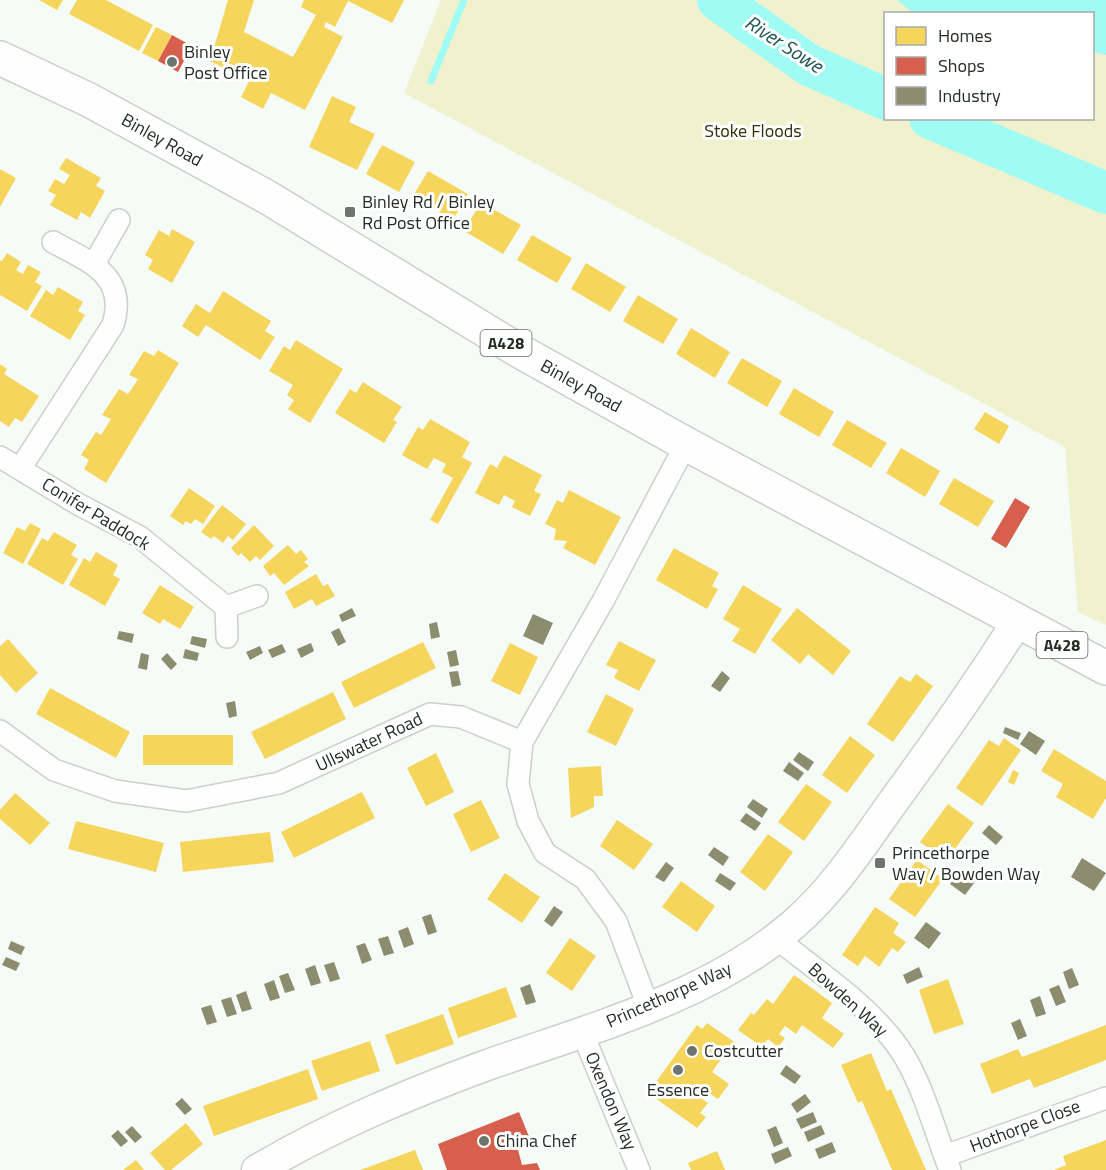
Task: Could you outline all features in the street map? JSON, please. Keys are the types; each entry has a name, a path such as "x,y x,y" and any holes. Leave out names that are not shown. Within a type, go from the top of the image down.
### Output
{"main road":[{"name":"Binley Road","path":"0,58 89,100 267,197 516,349 686,444 1106,668"}],"street":[{"path":"94,264 119,220"},
{"name":"Conifer Paddock","path":"20,469 113,325 118,298 111,281 94,264 53,242"},
{"path":"648,1006 616,921 585,879 545,853 528,821 518,784 522,742 603,601 686,444"},
{"name":"Conifer Paddock","path":"0,457 78,504 140,537 226,608"},
{"path":"227,637 226,608 257,596"},
{"name":"Princethorpe Way","path":"257,1170 337,1125 383,1104 582,1032 715,977 776,938 812,908 840,875 979,683 1017,622"},
{"name":"Ullswater Road","path":"1,736 54,770 115,791 186,801 279,783 430,714 461,717 522,742"},
{"name":"Bowden Way","path":"776,938 872,1017 892,1038 913,1074 948,1163"},
{"name":"Oxendon Way","path":"582,1032 639,1170"},
{"name":"Hothorpe Close","path":"948,1163 1106,1098"}],"green space":[{"name":"Stoke Floods","path":"441,0 1106,0 1106,625 1078,612 1065,447 404,93"}],"water":[{"path":"897,0 1106,0 1106,55 1094,52 1094,12 912,12"}],"building: Homes":[{"path":"39,0 63,0 57,10"},
{"path":"77,0 106,0 153,25 139,51 69,14"},
{"path":"228,0 254,0 244,32 293,57 316,15 301,7 304,0 404,0 392,23 348,1 335,27 326,22 324,27 343,37 305,110 271,93 263,109 241,97 249,81 210,61"},
{"path":"156,27 172,35 158,61 142,53"},
{"path":"332,96 356,107 349,122 375,134 357,170 309,147"},
{"path":"382,145 415,162 399,192 366,174"},
{"path":"66,158 101,178 96,186 105,191 90,218 81,212 77,220 50,205 56,195 48,191 55,179 64,184 70,175 59,169"},
{"path":"0,169 16,178 0,207"},
{"path":"428,171 468,194 453,220 413,196"},
{"path":"481,202 521,225 503,254 464,231"},
{"path":"172,229 195,242 172,283 148,269 153,260 145,255 159,230 169,236"},
{"path":"532,235 572,258 557,283 517,260"},
{"path":"7,253 21,262 16,270 23,274 28,265 41,272 35,282 42,286 27,311 0,295 0,260 2,261"},
{"path":"586,263 626,287 610,312 571,289"},
{"path":"58,287 83,302 78,311 85,315 70,340 30,316 46,290 53,295"},
{"path":"223,291 271,321 265,331 275,337 260,360 206,325 198,337 182,326 196,304 210,313"},
{"path":"638,295 678,319 663,344 623,321"},
{"path":"691,328 730,352 715,378 676,354"},
{"path":"296,340 343,369 310,423 288,409 294,400 287,395 293,385 269,371 284,346 290,350"},
{"path":"158,350 179,363 106,483 84,469 89,460 81,455 96,432 101,435 111,419 102,415 119,389 128,394 138,379 129,375 144,351 154,356"},
{"path":"742,358 782,381 767,407 727,383"},
{"path":"0,364 7,369 4,374 39,396 22,422 15,418 9,427 0,421"},
{"path":"363,382 402,407 393,420 397,422 384,443 335,413 350,389 356,393"},
{"path":"794,388 834,412 819,437 779,414"},
{"path":"985,412 1009,426 999,444 974,429"},
{"path":"430,419 470,442 462,457 472,463 438,524 430,520 453,478 442,472 446,464 434,458 427,469 402,455 418,427 423,430"},
{"path":"847,420 887,443 871,468 832,445"},
{"path":"901,448 940,471 925,497 886,473"},
{"path":"504,455 542,475 534,491 541,494 530,516 512,507 515,501 504,495 499,505 475,493 490,464 497,468"},
{"path":"954,478 994,501 978,527 939,504"},
{"path":"189,488 215,506 203,524 195,519 191,524 186,521 183,525 170,516"},
{"path":"569,490 621,517 595,565 563,548 567,541 554,540 556,529 545,524 557,500 563,503"},
{"path":"222,505 246,524 233,540 228,536 223,543 214,536 211,539 201,532"},
{"path":"30,523 41,529 23,564 3,553 17,527 25,531"},
{"path":"254,525 274,546 260,560 256,556 250,562 241,553 238,556 231,548"},
{"path":"54,532 77,545 71,555 78,559 63,585 27,564 42,538 48,541"},
{"path":"288,545 296,554 301,550 308,559 304,562 309,566 284,585 274,573 270,576 263,566"},
{"path":"674,548 719,573 712,586 718,589 707,609 656,580"},
{"path":"96,552 118,565 113,575 120,579 105,606 69,585 84,558 90,562"},
{"path":"316,574 323,586 328,584 335,596 316,606 312,599 294,609 285,592"},
{"path":"160,585 194,607 180,629 163,619 160,624 142,613"},
{"path":"743,585 782,609 755,654 732,641 740,629 723,619"},
{"path":"797,608 851,651 833,675 808,654 800,664 771,640"},
{"path":"8,639 38,673 16,693 0,675 0,646"},
{"path":"619,641 656,660 639,691 614,678 618,670 606,665"},
{"path":"423,642 436,668 354,708 341,682"},
{"path":"510,643 538,657 520,695 491,681"},
{"path":"916,674 933,686 893,742 867,724 900,676 910,682"},
{"path":"50,688 130,732 116,758 36,714"},
{"path":"333,692 346,719 265,759 251,732"},
{"path":"606,694 634,709 616,746 587,732"},
{"path":"143,735 233,735 233,765 143,765"},
{"path":"850,736 875,755 847,793 822,775"},
{"path":"1004,738 1021,750 982,806 956,788 989,740 999,746"},
{"path":"1054,749 1106,781 1106,798 1093,819 1056,797 1063,784 1041,771"},
{"path":"436,753 454,792 426,806 407,768"},
{"path":"601,766 603,796 594,796 594,807 571,818 568,768"},
{"path":"1013,770 1019,773 1014,785 1008,782"},
{"path":"806,784 832,802 804,841 778,822"},
{"path":"362,792 375,818 294,858 281,832"},
{"path":"15,793 50,823 30,845 0,819 0,810"},
{"path":"481,800 500,838 471,852 453,814"},
{"path":"948,804 974,823 946,861 920,842"},
{"path":"617,820 653,844 634,870 600,846"},
{"path":"76,821 164,843 156,872 68,849"},
{"path":"270,832 274,862 183,872 180,842"},
{"path":"768,834 793,852 765,891 740,872"},
{"path":"917,860 943,879 915,917 889,899"},
{"path":"505,873 540,897 522,923 487,899"},
{"path":"681,881 715,906 697,932 662,907"},
{"path":"875,907 899,923 893,933 906,942 898,952 892,948 879,967 865,956 858,966 842,955"},
{"path":"570,938 596,956 572,991 546,973"},
{"path":"794,975 832,1003 822,1018 844,1034 833,1048 802,1025 796,1034 785,1026 779,1034 785,1038 778,1047 768,1039 762,1047 738,1030 751,1013 754,1015 767,999 773,1004"},
{"path":"948,979 964,1024 934,1034 919,990"},
{"path":"506,987 517,1017 458,1038 448,1008"},
{"path":"443,1014 454,1044 396,1065 385,1035"},
{"path":"707,1023 743,1048 736,1057 727,1051 712,1072 729,1084 718,1099 702,1088 696,1095 708,1103 700,1113 706,1117 697,1128 648,1093 697,1025 702,1029"},
{"path":"1106,1025 1106,1060 1034,1088 1030,1079 992,1094 980,1064 1018,1049 1022,1057"},
{"path":"370,1041 380,1071 322,1091 311,1061"},
{"path":"871,1053 887,1091 891,1089 926,1170 892,1170 862,1101 858,1103 841,1065"},
{"path":"308,1069 318,1099 214,1136 203,1106"},
{"path":"186,1123 203,1144 171,1170 165,1170 150,1153"},
{"path":"1106,1140 1106,1170 1054,1170 1066,1165 1063,1156"},
{"path":"415,1150 423,1170 360,1170"},
{"path":"717,1151 725,1170 691,1170 688,1163"},
{"path":"136,1160 144,1170 123,1170"}],"building: Shops":[{"path":"172,35 192,46 178,72 158,61"},
{"path":"1015,498 1030,507 1006,548 991,539"},
{"name":"China Chef","path":"519,1112 530,1139 516,1142 522,1165 537,1163 540,1170 447,1170 438,1144"}],"building: Industry":[{"path":"352,608 356,616 342,622 339,615"},
{"path":"533,614 553,623 543,645 523,636"},
{"path":"437,622 440,637 431,639 429,624"},
{"path":"339,628 346,642 338,646 331,632"},
{"path":"119,631 134,634 132,643 117,639"},
{"path":"192,636 207,639 205,648 190,644"},
{"path":"311,643 314,651 301,658 297,649"},
{"path":"282,644 286,652 272,658 268,650"},
{"path":"260,646 263,653 250,660 246,652"},
{"path":"185,649 199,653 197,661 183,658"},
{"path":"456,650 459,665 450,667 447,652"},
{"path":"141,653 149,655 147,670 138,668"},
{"path":"167,653 177,664 171,670 161,659"},
{"path":"458,671 461,685 452,687 449,672"},
{"path":"722,671 730,678 720,692 711,686"},
{"path":"235,701 237,716 229,718 226,703"},
{"path":"1005,727 1021,733 1018,740 1003,733"},
{"path":"1029,731 1045,741 1036,755 1020,744"},
{"path":"799,752 814,762 808,771 793,760"},
{"path":"789,762 804,773 798,781 783,771"},
{"path":"753,799 768,809 762,818 747,807"},
{"path":"746,813 761,823 755,831 740,821"},
{"path":"989,825 1003,837 996,845 982,833"},
{"path":"714,847 729,857 723,866 708,855"},
{"path":"1082,858 1106,873 1094,891 1071,877"},
{"path":"666,862 674,868 664,882 655,877"},
{"path":"962,868 977,879 965,895 950,884"},
{"path":"720,873 736,883 730,891 715,881"},
{"path":"554,906 563,912 552,927 544,921"},
{"path":"431,914 437,932 428,935 422,917"},
{"path":"926,922 941,933 929,949 914,938"},
{"path":"408,927 414,944 404,948 398,931"},
{"path":"388,936 394,953 384,956 378,939"},
{"path":"11,941 25,947 21,955 8,949"},
{"path":"365,943 372,960 362,964 356,946"},
{"path":"6,957 20,963 16,971 2,965"},
{"path":"334,962 340,979 330,982 324,965"},
{"path":"315,965 321,983 311,986 305,969"},
{"path":"919,967 923,977 907,984 903,975"},
{"path":"1072,968 1079,985 1069,989 1063,972"},
{"path":"288,973 295,990 285,993 279,976"},
{"path":"274,980 280,998 270,1001 264,984"},
{"path":"530,984 536,1002 526,1005 520,988"},
{"path":"1059,985 1066,1002 1056,1006 1049,989"},
{"path":"246,991 252,1009 242,1012 236,995"},
{"path":"1040,996 1046,1014 1036,1017 1030,1000"},
{"path":"231,997 237,1014 227,1017 221,1000"},
{"path":"211,1005 217,1022 207,1025 201,1008"},
{"path":"1020,1019 1027,1036 1018,1040 1011,1023"},
{"path":"786,1065 801,1076 795,1084 780,1074"},
{"path":"805,1094 811,1102 797,1113 791,1104"},
{"path":"182,1098 192,1109 185,1115 175,1104"},
{"path":"813,1112 817,1122 801,1129 796,1119"},
{"path":"821,1125 825,1134 808,1142 804,1132"},
{"path":"132,1126 142,1137 135,1143 125,1132"},
{"path":"776,1126 783,1143 774,1147 767,1130"},
{"path":"118,1130 128,1141 121,1147 111,1136"},
{"path":"832,1142 836,1152 819,1159 815,1149"},
{"path":"788,1147 792,1156 775,1164 771,1154"}],"waterway":[{"path":"431,81 464,0"},
{"name":"River Sowe","path":"718,0 809,65 884,98"},
{"name":"River Sowe","path":"935,120 1106,193"}],"place":[{"name":"Binley Post Office","path":"172,62"},
{"name":"Binley Rd / Binley Rd Post Office","path":"350,212"},
{"name":"Princethorpe Way / Bowden Way","path":"880,863"},
{"name":"Costcutter","path":"692,1051"},
{"name":"Essence","path":"678,1070"},
{"name":"China Chef","path":"484,1141"}]}
